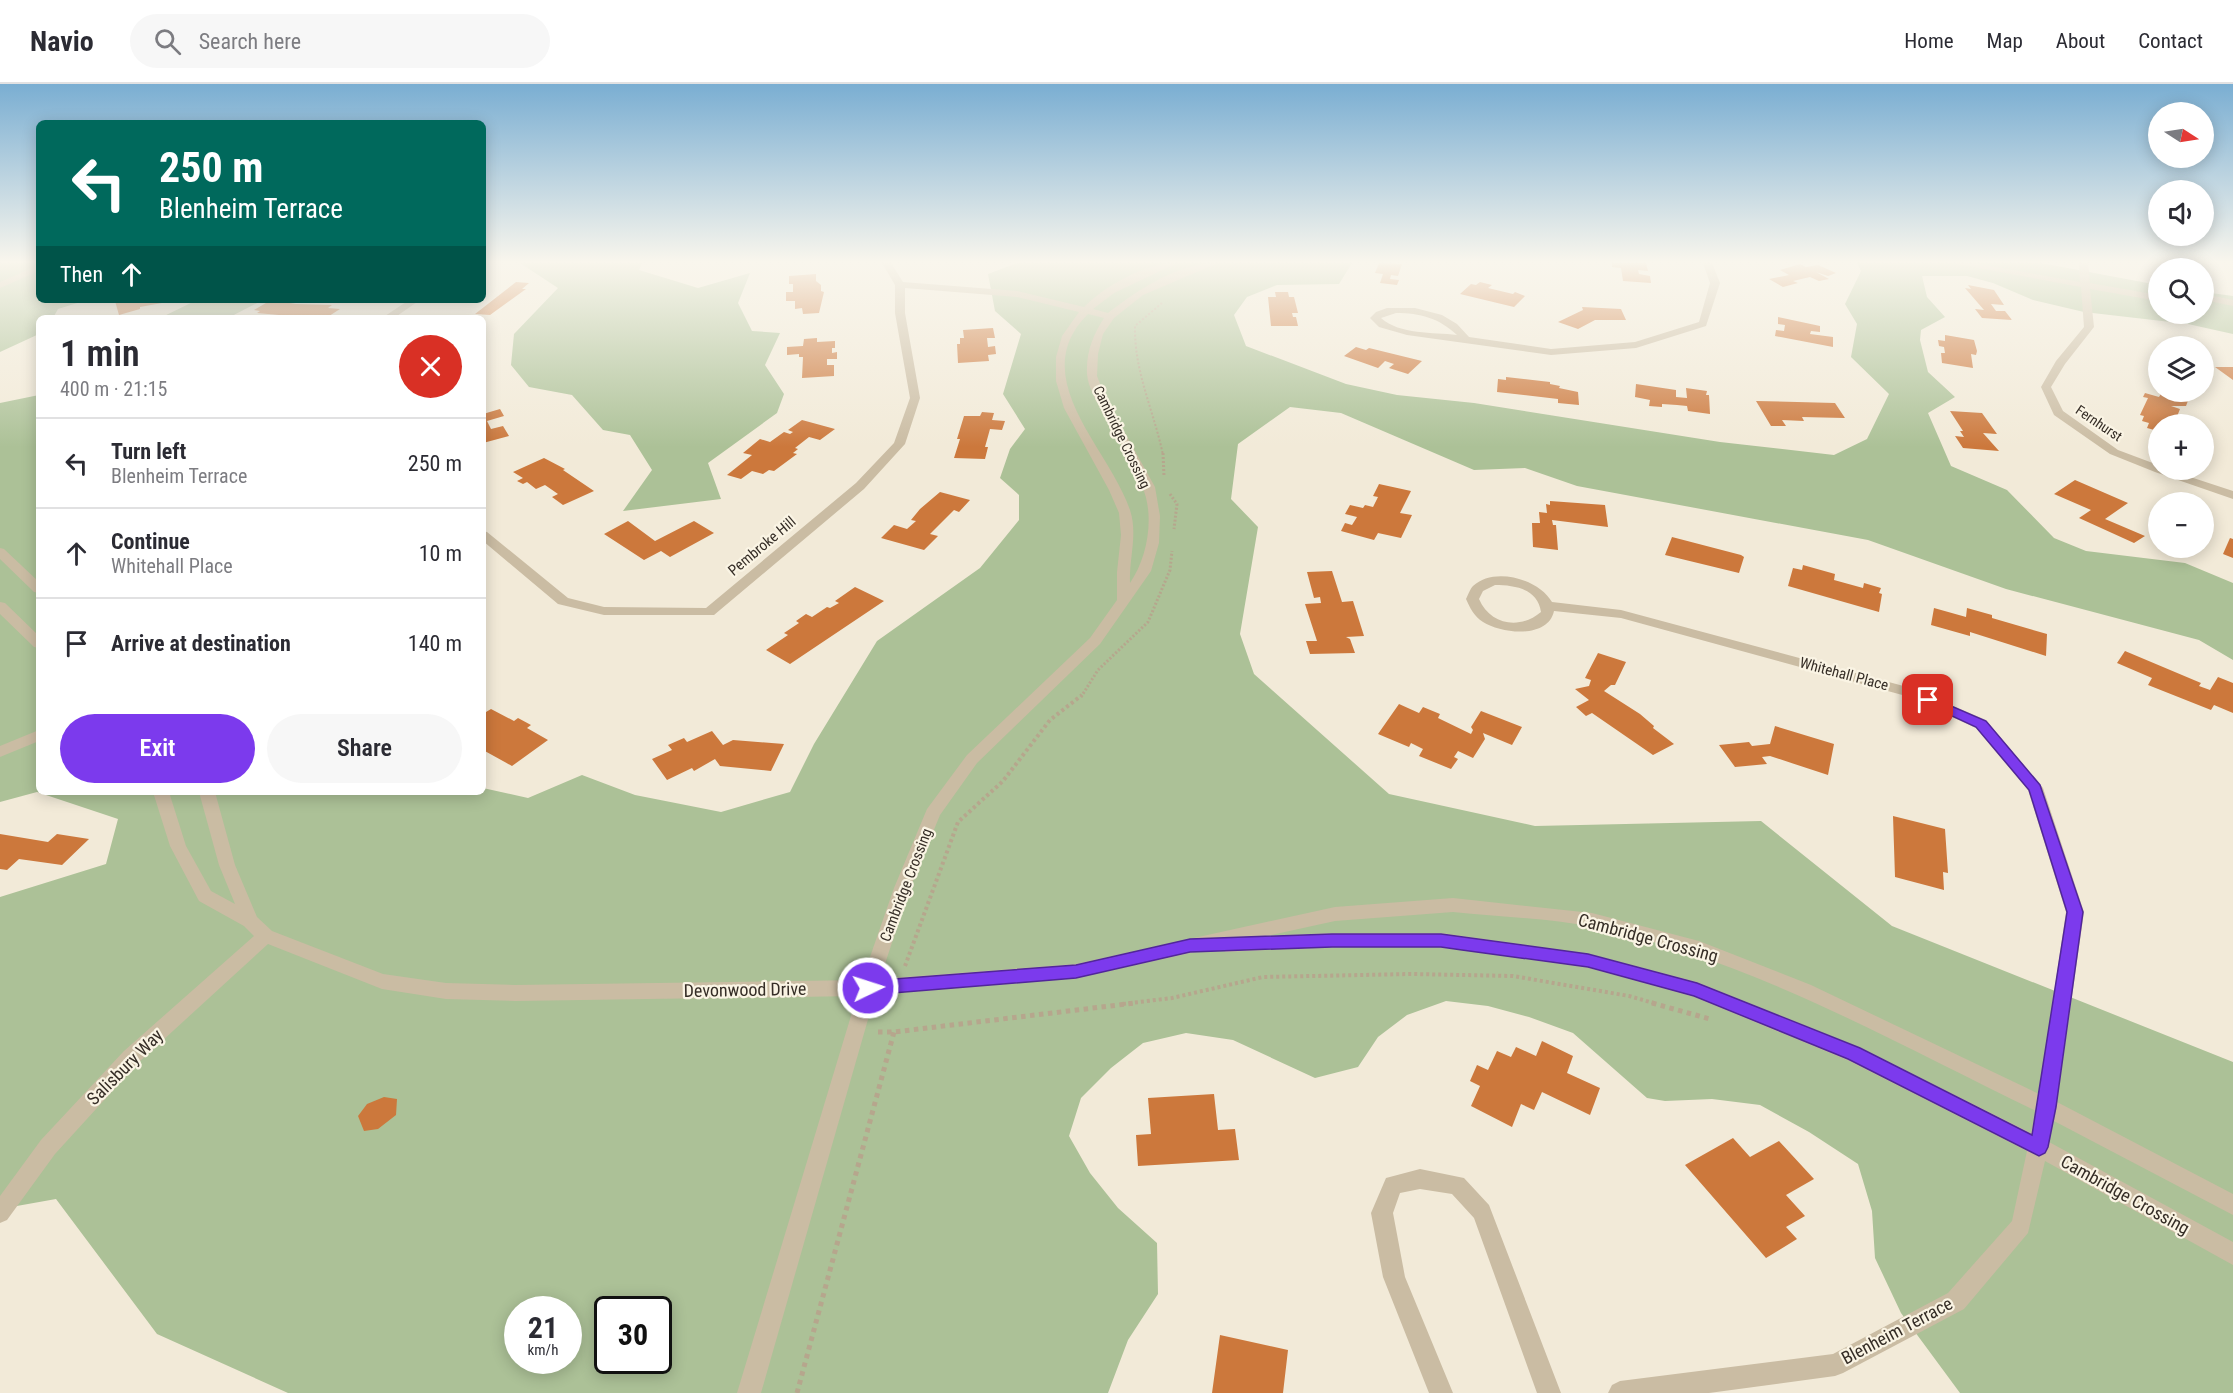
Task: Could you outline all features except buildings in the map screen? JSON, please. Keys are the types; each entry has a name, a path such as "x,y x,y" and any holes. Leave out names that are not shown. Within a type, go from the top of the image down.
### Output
{"street":[{"name":"Pembroke Hill","path":"486,537 563,601 604,611 709,612 860,486 899,444 915,398 902,324"},
{"path":"1073,324 1060,351 1061,383 1075,418 1125,513 1128,543 1123,574 1124,600"},
{"name":"Cambridge Crossing","path":"1105,324 1098,334 1092,354 1092,376 1101,399 1149,488 1154,516 1153,543 1145,571 1095,641 972,759 933,813 902,888 868,988 1076,971 1335,914 1453,905 1592,920 1699,948 1794,986 2047,1107 2233,1205"},
{"path":"1384,324 1390,328 1441,338 1465,339 1551,352 1636,345 1702,324"},
{"path":"1450,324 1465,339"},
{"name":"Fernhurst","path":"2089,324 2089,327 2060,363 2046,387 2058,413 2114,452 2148,465"},
{"name":"Fernhurst","path":"2190,480 2233,495"},
{"path":"0,552 36,586"},
{"path":"1504,581 1528,586 1544,599 1548,606 1548,613 1535,625 1510,627 1485,618 1476,611 1472,603 1472,595 1483,584 1504,581"},
{"path":"0,606 36,641"},
{"name":"Whitehall Place","path":"1548,606 1622,614 1911,693 1981,724 2035,788 2075,912 2047,1107"},
{"path":"0,752 36,736"},
{"name":"Devonwood Drive","path":"162,795 178,846 206,896 250,921 266,936 382,981 446,991 515,993 868,988"},
{"name":"Devonwood Drive","path":"208,795 227,865 250,921"},
{"name":"Salisbury Way","path":"0,1213 48,1147 131,1057 266,936"},
{"name":"Cambridge Crossing","path":"1190,946 1332,940 1441,940 1588,961 1697,990 1854,1053 2039,1147 2233,1254"},
{"path":"749,1393 868,988"},
{"name":"Blenheim Terrace","path":"1620,1393 1835,1365 1956,1301 2021,1226 2047,1107"},
{"path":"1441,1393 1394,1277 1382,1213 1393,1185 1420,1179 1457,1185 1482,1212 1549,1393"}],"path":[{"path":"1137,324 1133,342 1137,368 1165,455 1163,483"},
{"path":"1168,490 1177,504 1174,537"},
{"path":"898,986 958,822 1003,781 1050,720 1082,696 1098,670 1148,622 1170,570 1172,548"},
{"path":"856,1031 894,1032 1172,998 1263,977 1411,974 1513,976 1629,996 1720,1022"},
{"path":"797,1393 894,1032"}],"green space":[{"path":"0,324 36,324 36,335 0,352"},
{"path":"523,324 749,324 752,331 780,333 765,365 784,394 777,413 708,463 721,499 623,511 652,470 630,435 603,430 572,395 529,387 511,365 514,334"},
{"path":"1010,324 1238,324 1246,346 1346,384 1397,395 1474,403 1720,442 1834,455 1867,439 1889,394 1851,357 1857,324 1932,324 1921,330 1920,340 1928,372 1955,397 1928,413 1951,466 2007,490 2054,538 2086,551 2185,563 2233,583 2233,660 2199,640 2006,589 1868,540 1577,486 1525,468 1474,470 1341,413 1290,407 1238,444 1231,499 1258,527 1240,634 1254,674 1389,794 1535,826 1761,821 1892,926 2233,1062 2233,1393 1960,1393 1901,1313 1875,1258 1872,1211 1858,1164 1809,1132 1760,1105 1712,1099 1665,1101 1647,1098 1573,1033 1529,1017 1488,1006 1446,1001 1407,1015 1378,1037 1358,1067 1315,1078 1233,1040 1186,1033 1143,1043 1111,1068 1081,1098 1069,1136 1090,1173 1118,1208 1157,1243 1158,1294 1128,1340 1108,1393 288,1393 157,1334 56,1199 0,1209 0,897 106,864 118,819 46,795 486,795 486,789 528,798 582,775 635,795 721,812 790,792 814,744 877,641 980,568 1019,520 1019,495 1000,478 1010,449 1025,429 1003,394 1021,334"},
{"path":"2188,324 2233,324 2233,334"},
{"path":"36,396 36,792 0,802 0,403"}],"route":[{"path":"868,988 1076,971 1190,946 1332,940 1441,940 1588,961 1697,990 1854,1053 2039,1147 2047,1107 2075,912 2035,788 1981,724 1928,700"}]}
